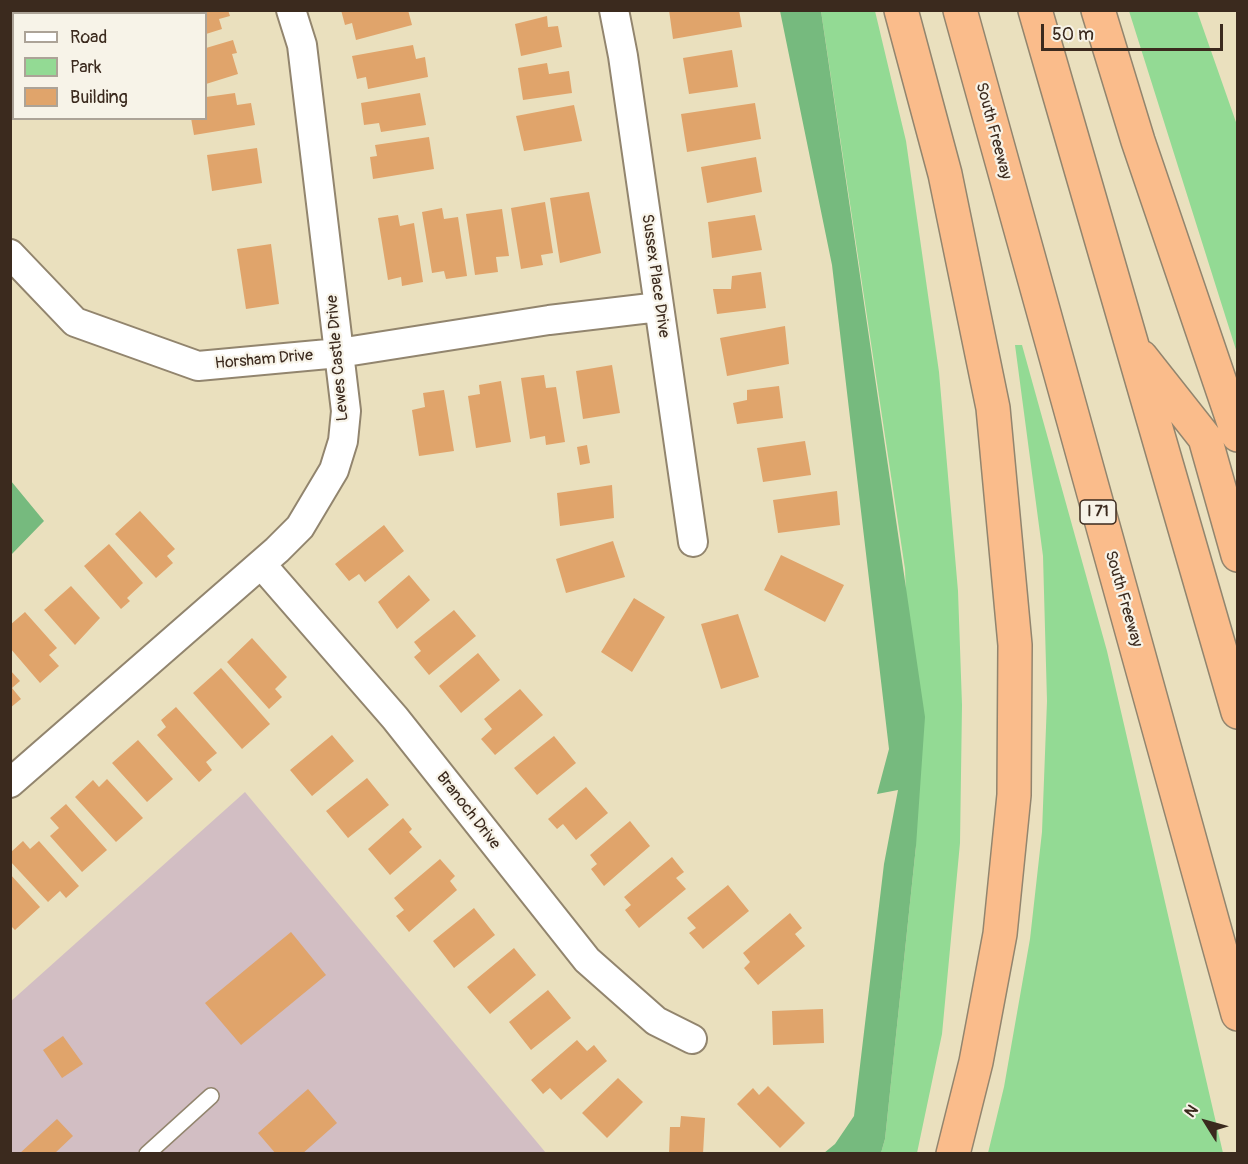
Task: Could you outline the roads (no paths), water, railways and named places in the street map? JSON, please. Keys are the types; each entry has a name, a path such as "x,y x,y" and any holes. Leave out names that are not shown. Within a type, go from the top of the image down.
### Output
{"highway":[{"path":"901,10 945,174 993,408 1015,645 1014,795 1000,934 976,1062 953,1154"},
{"name":"South Freeway","path":"960,10 1238,1014"},
{"path":"1035,10 1238,712"},
{"path":"1098,10 1138,141 1238,435"},
{"path":"1131,343 1205,438 1238,555"}],"street":[{"name":"Lewes Castle Drive","path":"10,783 261,564 300,527 334,470 343,441 346,411 302,45 291,10"},
{"name":"Sussex Place Drive","path":"614,10 623,56 693,542"},
{"name":"Horsham Drive","path":"10,254 75,322 198,366 339,353 549,320 659,307"},
{"name":"Branoch Drive","path":"261,564 395,718 587,960 656,1021 692,1039"}],"lane":[{"path":"147,1154 211,1096"}]}
